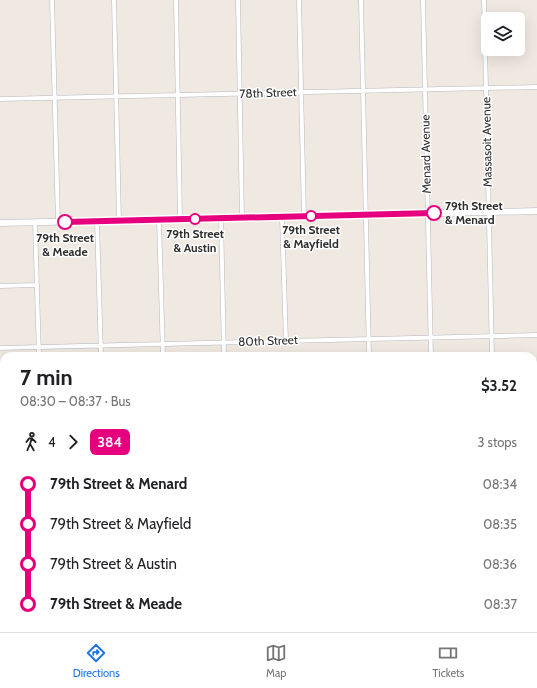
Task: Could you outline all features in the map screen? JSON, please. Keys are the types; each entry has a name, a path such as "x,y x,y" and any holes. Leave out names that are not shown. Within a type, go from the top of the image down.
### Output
{"main road":[{"path":"0,223 537,211"}],"street":[{"path":"52,0 58,222"},
{"path":"114,0 119,220"},
{"path":"176,0 180,219"},
{"path":"238,0 242,218"},
{"path":"299,0 304,216"},
{"path":"361,0 369,352"},
{"name":"Menard Avenue","path":"423,0 431,352"},
{"name":"Massasoit Avenue","path":"484,0 492,352"},
{"name":"78th Street","path":"0,99 537,87"},
{"path":"282,217 286,340"},
{"path":"221,218 224,352"},
{"path":"158,220 163,352"},
{"path":"97,221 101,352"},
{"path":"35,222 39,352"},
{"path":"0,286 37,285"},
{"name":"80th Street","path":"0,348 537,335"}],"bus line":[{"name":"384","path":"65,222 434,213"}],"place":[{"name":"79th Street & Menard","path":"434,213"},
{"name":"79th Street & Mayfield","path":"311,216"},
{"name":"79th Street & Austin","path":"195,219"},
{"name":"79th Street & Meade","path":"65,222"}]}
